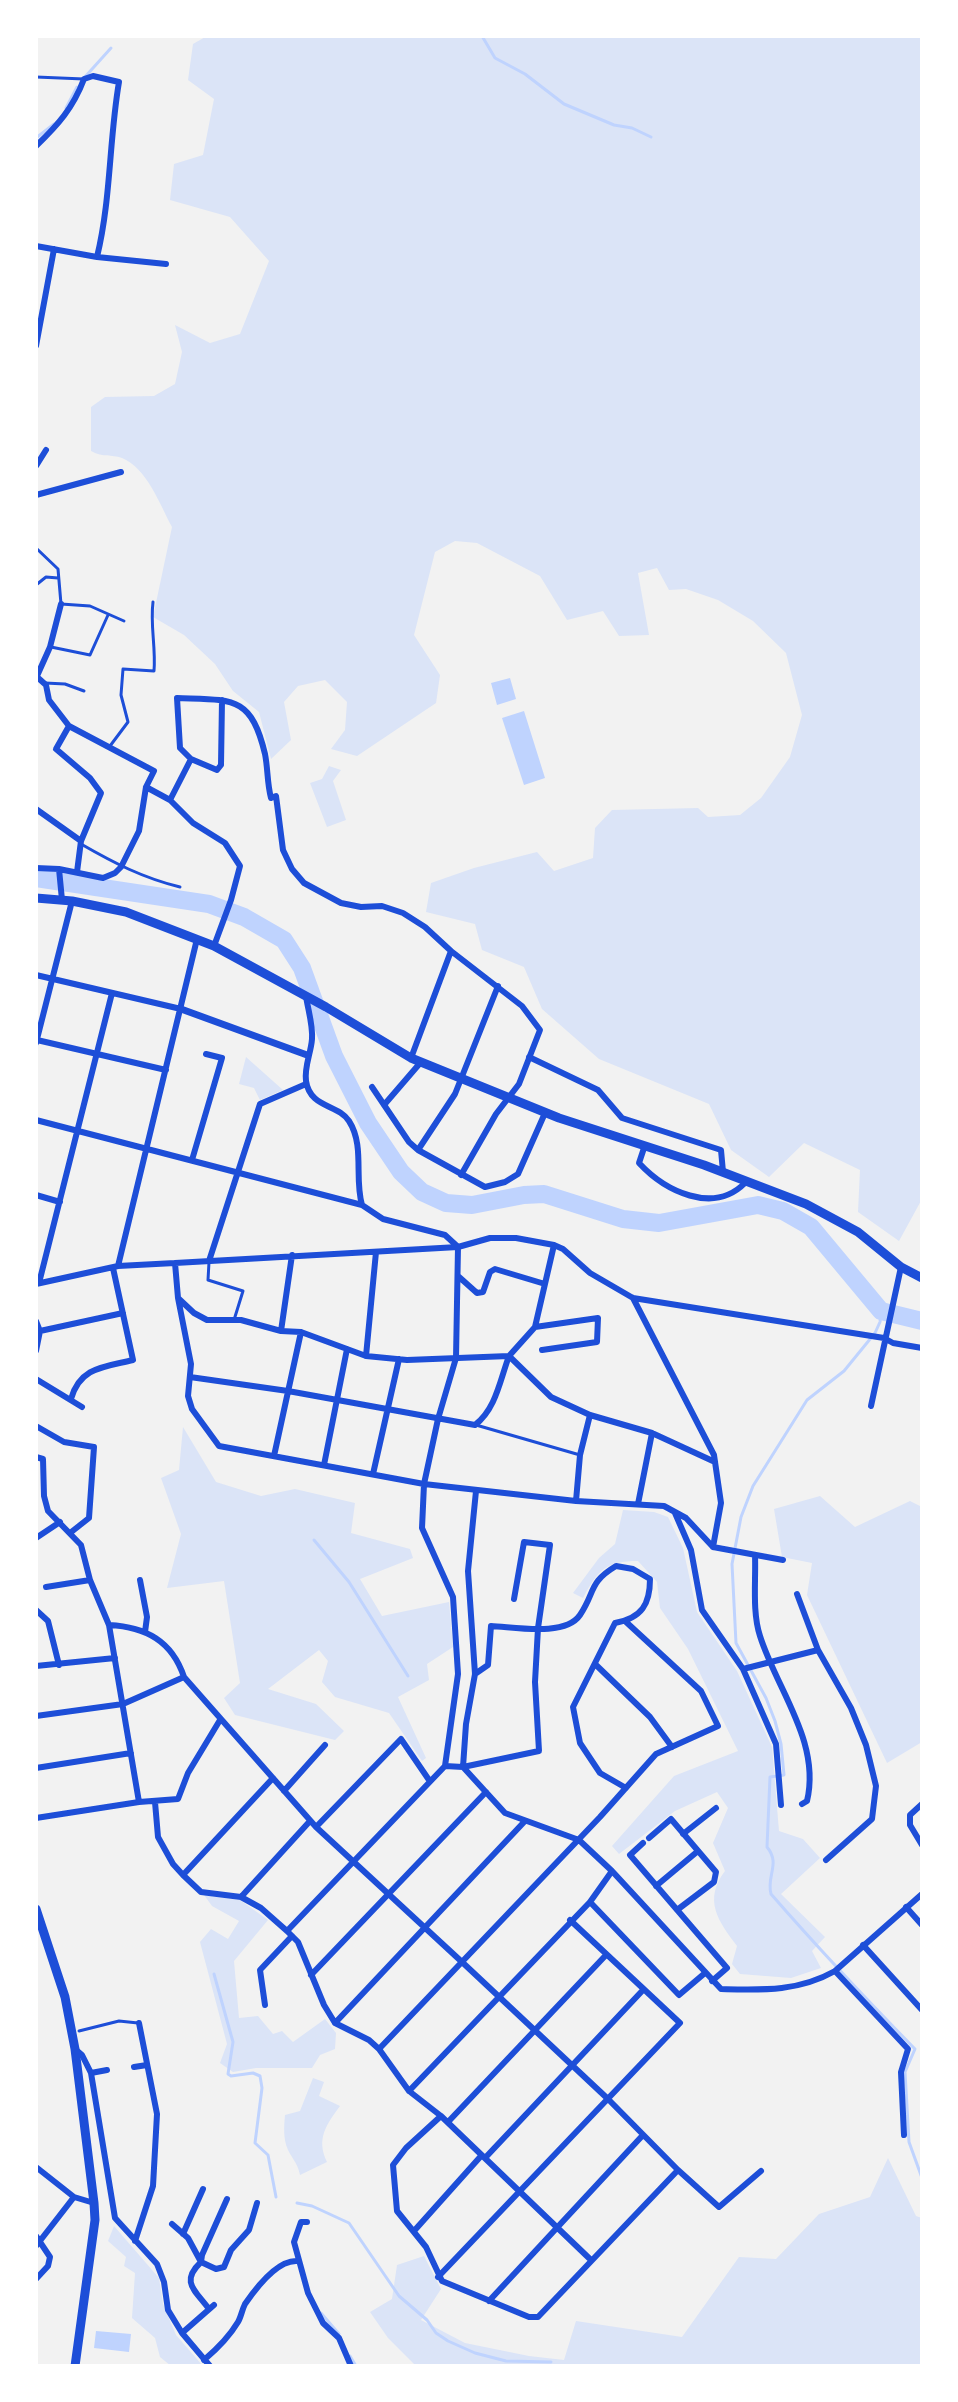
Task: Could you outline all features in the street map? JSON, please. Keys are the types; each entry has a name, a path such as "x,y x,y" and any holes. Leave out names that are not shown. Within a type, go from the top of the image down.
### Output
{"main road":[{"path":"36,898 65,897 126,912 214,946 416,1060 545,1113 781,1194 833,1217 882,1249 901,1267 922,1278"},
{"path":"36,1909 65,1997 75,2049 94,2203 95,2220 75,2366"}],"street":[{"path":"36,146 68,113 80,79 93,76 119,82 111,126 106,212 97,257"},
{"path":"36,246 97,257 166,264"},
{"path":"36,346 54,249"},
{"path":"36,466 46,450"},
{"path":"36,495 121,472"},
{"path":"36,868 59,869 103,878 115,873 139,831 146,787 154,771 69,726 49,700 45,683 37,676 50,647 61,604"},
{"path":"222,700 221,765 217,770 191,759 180,748 177,698 222,700 244,707 252,715 265,756 271,798 276,796 283,850 292,869 304,883 341,903 361,907 382,906 403,913 425,927 522,1006 540,1030 519,1084 461,1175"},
{"path":"69,726 56,749 90,778 101,793 81,842 77,872"},
{"path":"170,800 191,759"},
{"path":"146,787 170,800 193,823 225,843 240,866 214,946"},
{"path":"36,809 81,842"},
{"path":"59,869 65,897 53,979 36,1042 166,1070"},
{"path":"71,1399 75,1383 91,1371 133,1360 116,1267 197,939"},
{"path":"384,1105 416,1060 451,951"},
{"path":"36,975 181,1009 307,1055"},
{"path":"418,1150 461,1080 498,986"},
{"path":"112,993 38,1284 116,1267 458,1247 490,1238 516,1238 563,1249 590,1273 633,1298 882,1337 893,1343 922,1348"},
{"path":"308,997 312,1040 307,1055 306,1084 320,1104 340,1112 349,1120 357,1142 357,1190 362,1205"},
{"path":"192,1160 222,1058 206,1054"},
{"path":"529,1057 598,1090 622,1118 721,1150 723,1172"},
{"path":"209,1261 260,1104 306,1084"},
{"path":"372,1087 409,1142 418,1150 485,1187 505,1182 518,1174 545,1113"},
{"path":"36,1120 362,1205 383,1219 445,1235 458,1247 456,1358 438,1419 424,1484 422,1528 453,1597 458,1674 445,1766 353,1860 260,1970 265,2005"},
{"path":"644,1148 639,1163 674,1192 688,1197 735,1193 745,1183"},
{"path":"36,1195 60,1202"},
{"path":"190,1377 288,1391 475,1425 491,1407 509,1356 535,1327 554,1245"},
{"path":"366,1356 376,1252"},
{"path":"281,1331 292,1255"},
{"path":"175,1263 178,1298 191,1364 188,1396 192,1409 219,1446 424,1484 576,1501 664,1506 686,1518 713,1547 783,1560"},
{"path":"871,1406 882,1337 901,1267"},
{"path":"458,1276 477,1293 483,1292 490,1272 495,1269 545,1284"},
{"path":"178,1298 207,1320 234,1320 281,1331 301,1332 366,1356 399,1359 509,1356 551,1397 590,1415 652,1433 715,1462"},
{"path":"633,1298 714,1455 721,1503 713,1547"},
{"path":"40,1331 123,1313"},
{"path":"535,1327 598,1318 597,1342 542,1350"},
{"path":"36,1321 40,1331 36,1351"},
{"path":"274,1456 301,1332"},
{"path":"324,1465 347,1349"},
{"path":"373,1474 399,1359"},
{"path":"36,1379 82,1407"},
{"path":"576,1501 580,1455 590,1415"},
{"path":"36,1426 64,1442 94,1447 89,1518 70,1533"},
{"path":"638,1504 652,1433"},
{"path":"36,1457 43,1459 44,1496 48,1511 81,1545 90,1580 109,1625 139,1802"},
{"path":"476,1491 468,1571 475,1674 466,1724 463,1767 505,1813 579,1840 612,1871 721,1989 787,1988 806,1984 835,1971 922,1894"},
{"path":"674,1512 691,1550 702,1610 743,1669 776,1744 781,1805"},
{"path":"36,1538 60,1522"},
{"path":"445,1766 463,1767 539,1751 535,1682 538,1628 550,1545 524,1542 514,1599"},
{"path":"755,1555 759,1636 798,1721 811,1782 807,1801 802,1804"},
{"path":"475,1674 488,1665 491,1626 558,1629 578,1618 599,1577 616,1566 633,1569 650,1579 650,1598 637,1615 615,1623 573,1707 580,1743 600,1773 626,1788"},
{"path":"46,1587 90,1580"},
{"path":"140,1580 147,1617 145,1632"},
{"path":"797,1594 818,1650 851,1708 866,1745 876,1786 872,1819 826,1860"},
{"path":"36,1610 48,1621 59,1665"},
{"path":"379,2049 579,1840 656,1754 718,1726 701,1691 625,1621"},
{"path":"109,1625 129,1626 166,1645 178,1659 184,1677 313,1824 426,1927 719,2207 761,2171"},
{"path":"743,1669 818,1650"},
{"path":"36,1666 115,1658"},
{"path":"595,1664 650,1717 672,1747"},
{"path":"36,1716 123,1704 184,1677"},
{"path":"36,1818 178,1799 188,1773 220,1720"},
{"path":"241,1897 401,1739 429,1780"},
{"path":"284,1791 325,1745"},
{"path":"36,1768 131,1753"},
{"path":"183,1875 273,1778"},
{"path":"311,1975 486,1792"},
{"path":"155,1802 158,1837 183,1875 201,1892 241,1897 261,1908 290,1933 298,1942 335,2023 369,2040 379,2049 409,2091 448,2122 591,2260"},
{"path":"922,1804 910,1815 910,1825 922,1845"},
{"path":"683,1834 716,1808"},
{"path":"677,1910 714,1882 716,1872 671,1819 630,1855 656,1886 727,1968 712,1981"},
{"path":"335,2023 525,1821"},
{"path":"656,1886 698,1851"},
{"path":"409,2091 590,1902 612,1871"},
{"path":"590,1902 679,1995 705,1973"},
{"path":"906,1907 922,1925"},
{"path":"438,2277 680,2023 570,1920"},
{"path":"863,1945 922,2010"},
{"path":"448,2122 606,1955"},
{"path":"835,1971 908,2049 901,2072 904,2135"},
{"path":"414,2231 643,1990"},
{"path":"135,2241 153,2186 157,2114 139,2023"},
{"path":"75,2049 82,2055 91,2073 115,2218 157,2264 164,2282 168,2310 207,2363 237,2324 245,2305 271,2273 284,2262 297,2261"},
{"path":"134,2067 147,2065"},
{"path":"91,2073 107,2070"},
{"path":"441,2116 406,2148 393,2165 397,2211 426,2247 438,2277 529,2317 538,2317 678,2170"},
{"path":"489,2301 643,2135"},
{"path":"36,2167 74,2197 94,2203"},
{"path":"183,2234 203,2189"},
{"path":"36,2279 48,2266 50,2257 38,2241 74,2197"},
{"path":"182,2333 211,2307 191,2286 189,2279 201,2262 227,2199"},
{"path":"172,2224 183,2234 201,2262 216,2269 224,2267 231,2250 249,2230 257,2203"},
{"path":"307,2222 301,2222 294,2242 297,2261 323,2323 339,2338 351,2366"}],"lane":[{"path":"36,77 80,79"},
{"path":"36,548 58,569 61,604 90,606 124,621"},
{"path":"36,585 46,577 58,578"},
{"path":"110,746 128,722 121,695 123,669 154,671 150,625 153,602"},
{"path":"50,647 90,655 108,615"},
{"path":"45,683 65,684 84,691"},
{"path":"81,842 147,879 180,887"},
{"path":"209,1261 208,1280 243,1291 234,1320"},
{"path":"475,1425 580,1455"},
{"path":"79,2031 119,2021 139,2023"}],"shaded area":[{"path":"207,36 922,36 922,1199 899,1241 858,1212 860,1170 804,1143 769,1177 731,1150 709,1104 599,1059 542,1009 524,967 482,950 475,924 426,912 431,883 474,868 537,852 554,871 593,858 595,828 612,810 698,808 708,817 740,815 761,798 790,757 802,715 786,653 753,621 718,600 686,589 669,590 657,568 638,573 649,635 619,636 603,611 567,620 540,576 477,543 455,541 435,552 414,635 440,675 436,703 357,756 331,749 345,730 347,702 325,680 298,686 284,702 291,740 271,759 259,712 233,691 215,664 184,635 153,617 172,527 139,470 122,458 91,451 91,407 105,397 154,396 175,384 182,352 175,325 210,343 240,334 269,261 230,217 170,200 174,164 203,155 214,99 188,80 193,44"},
{"path":"329,766 341,770 333,781 346,820 327,827 310,783 322,779"},
{"path":"246,1057 283,1090 260,1100 254,1088 239,1084"},
{"path":"183,1427 216,1482 261,1496 295,1489 355,1503 351,1533 410,1549 413,1558 360,1579 382,1616 449,1602 453,1647 427,1664 429,1680 398,1697 426,1758 422,1761 389,1713 335,1697 322,1682 328,1661 319,1650 268,1689 316,1704 344,1731 335,1740 235,1715 224,1698 240,1683 224,1581 167,1588 181,1534 161,1478 179,1470"},
{"path":"820,1496 855,1527 910,1501 922,1507 922,1742 887,1763 807,1595 812,1563 782,1557 774,1509"},
{"path":"623,1510 654,1512 668,1517 683,1548 697,1612 737,1671 772,1747 779,1831 803,1839 820,1858 781,1894 825,1937 812,1951 821,1968 791,1978 740,1974 732,1964 737,1946 719,1919 714,1901 718,1882 725,1871 713,1843 728,1808 717,1792 675,1811 619,1854 612,1846 674,1776 738,1751 688,1649 660,1608 657,1582 638,1561 618,1563 604,1569 593,1580 583,1598 573,1593 599,1558 615,1544"},
{"path":"204,1895 240,1900 268,1920 234,1961 239,2018 258,2016 273,2034 282,2031 293,2042 325,2019 336,2033 335,2049 320,2055 312,2068 256,2068 233,2072 220,2063 227,2044 200,1942 211,1929 228,1939 239,1921 212,1906"},
{"path":"313,2078 324,2082 319,2096 340,2106 324,2132 322,2146 327,2162 300,2175 285,2141 285,2115 300,2111"},
{"path":"888,2158 916,2216 922,2218 922,2366 416,2366 388,2338 370,2312 392,2299 397,2265 424,2256 441,2289 421,2320 465,2343 564,2360 576,2321 682,2337 739,2257 776,2259 819,2214 870,2197"},
{"path":"114,2226 159,2278 163,2304 176,2335 203,2366 171,2366 160,2357 155,2338 132,2318 135,2273 124,2266 126,2257 108,2241"}],"water":[{"path":"510,678 516,699 497,705 491,683"},
{"path":"524,711 545,778 524,785 502,718"},
{"path":"96,2331 131,2334 129,2352 94,2348"}],"waterway":[{"path":"482,36 495,58 525,74 564,104 651,137"},
{"path":"84,78 111,48"},
{"path":"66,108 77,87"},
{"path":"36,138 54,124"},
{"path":"36,878 209,904 244,917 284,940 302,968 334,1056 368,1123 401,1172 422,1192 446,1203 472,1205 544,1194 623,1219 659,1223 758,1205 783,1211 811,1227 881,1311 922,1321"},
{"path":"881,1311 875,1333 844,1371 807,1400 753,1486 741,1517 732,1564 736,1643 766,1698 781,1744 784,1775 770,1777 767,1847 773,1859 771,1894 915,2049 905,2072 909,2142 922,2178"},
{"path":"314,1540 349,1582 408,1676"},
{"path":"214,1974 233,2042 228,2074 253,2073 260,2076 262,2088 255,2143 268,2155 276,2197"},
{"path":"297,2203 312,2206 349,2223 399,2296 448,2341 475,2353 506,2361 551,2362"},
{"path":"321,2313 339,2334"},
{"path":"350,2356 356,2366"}]}
